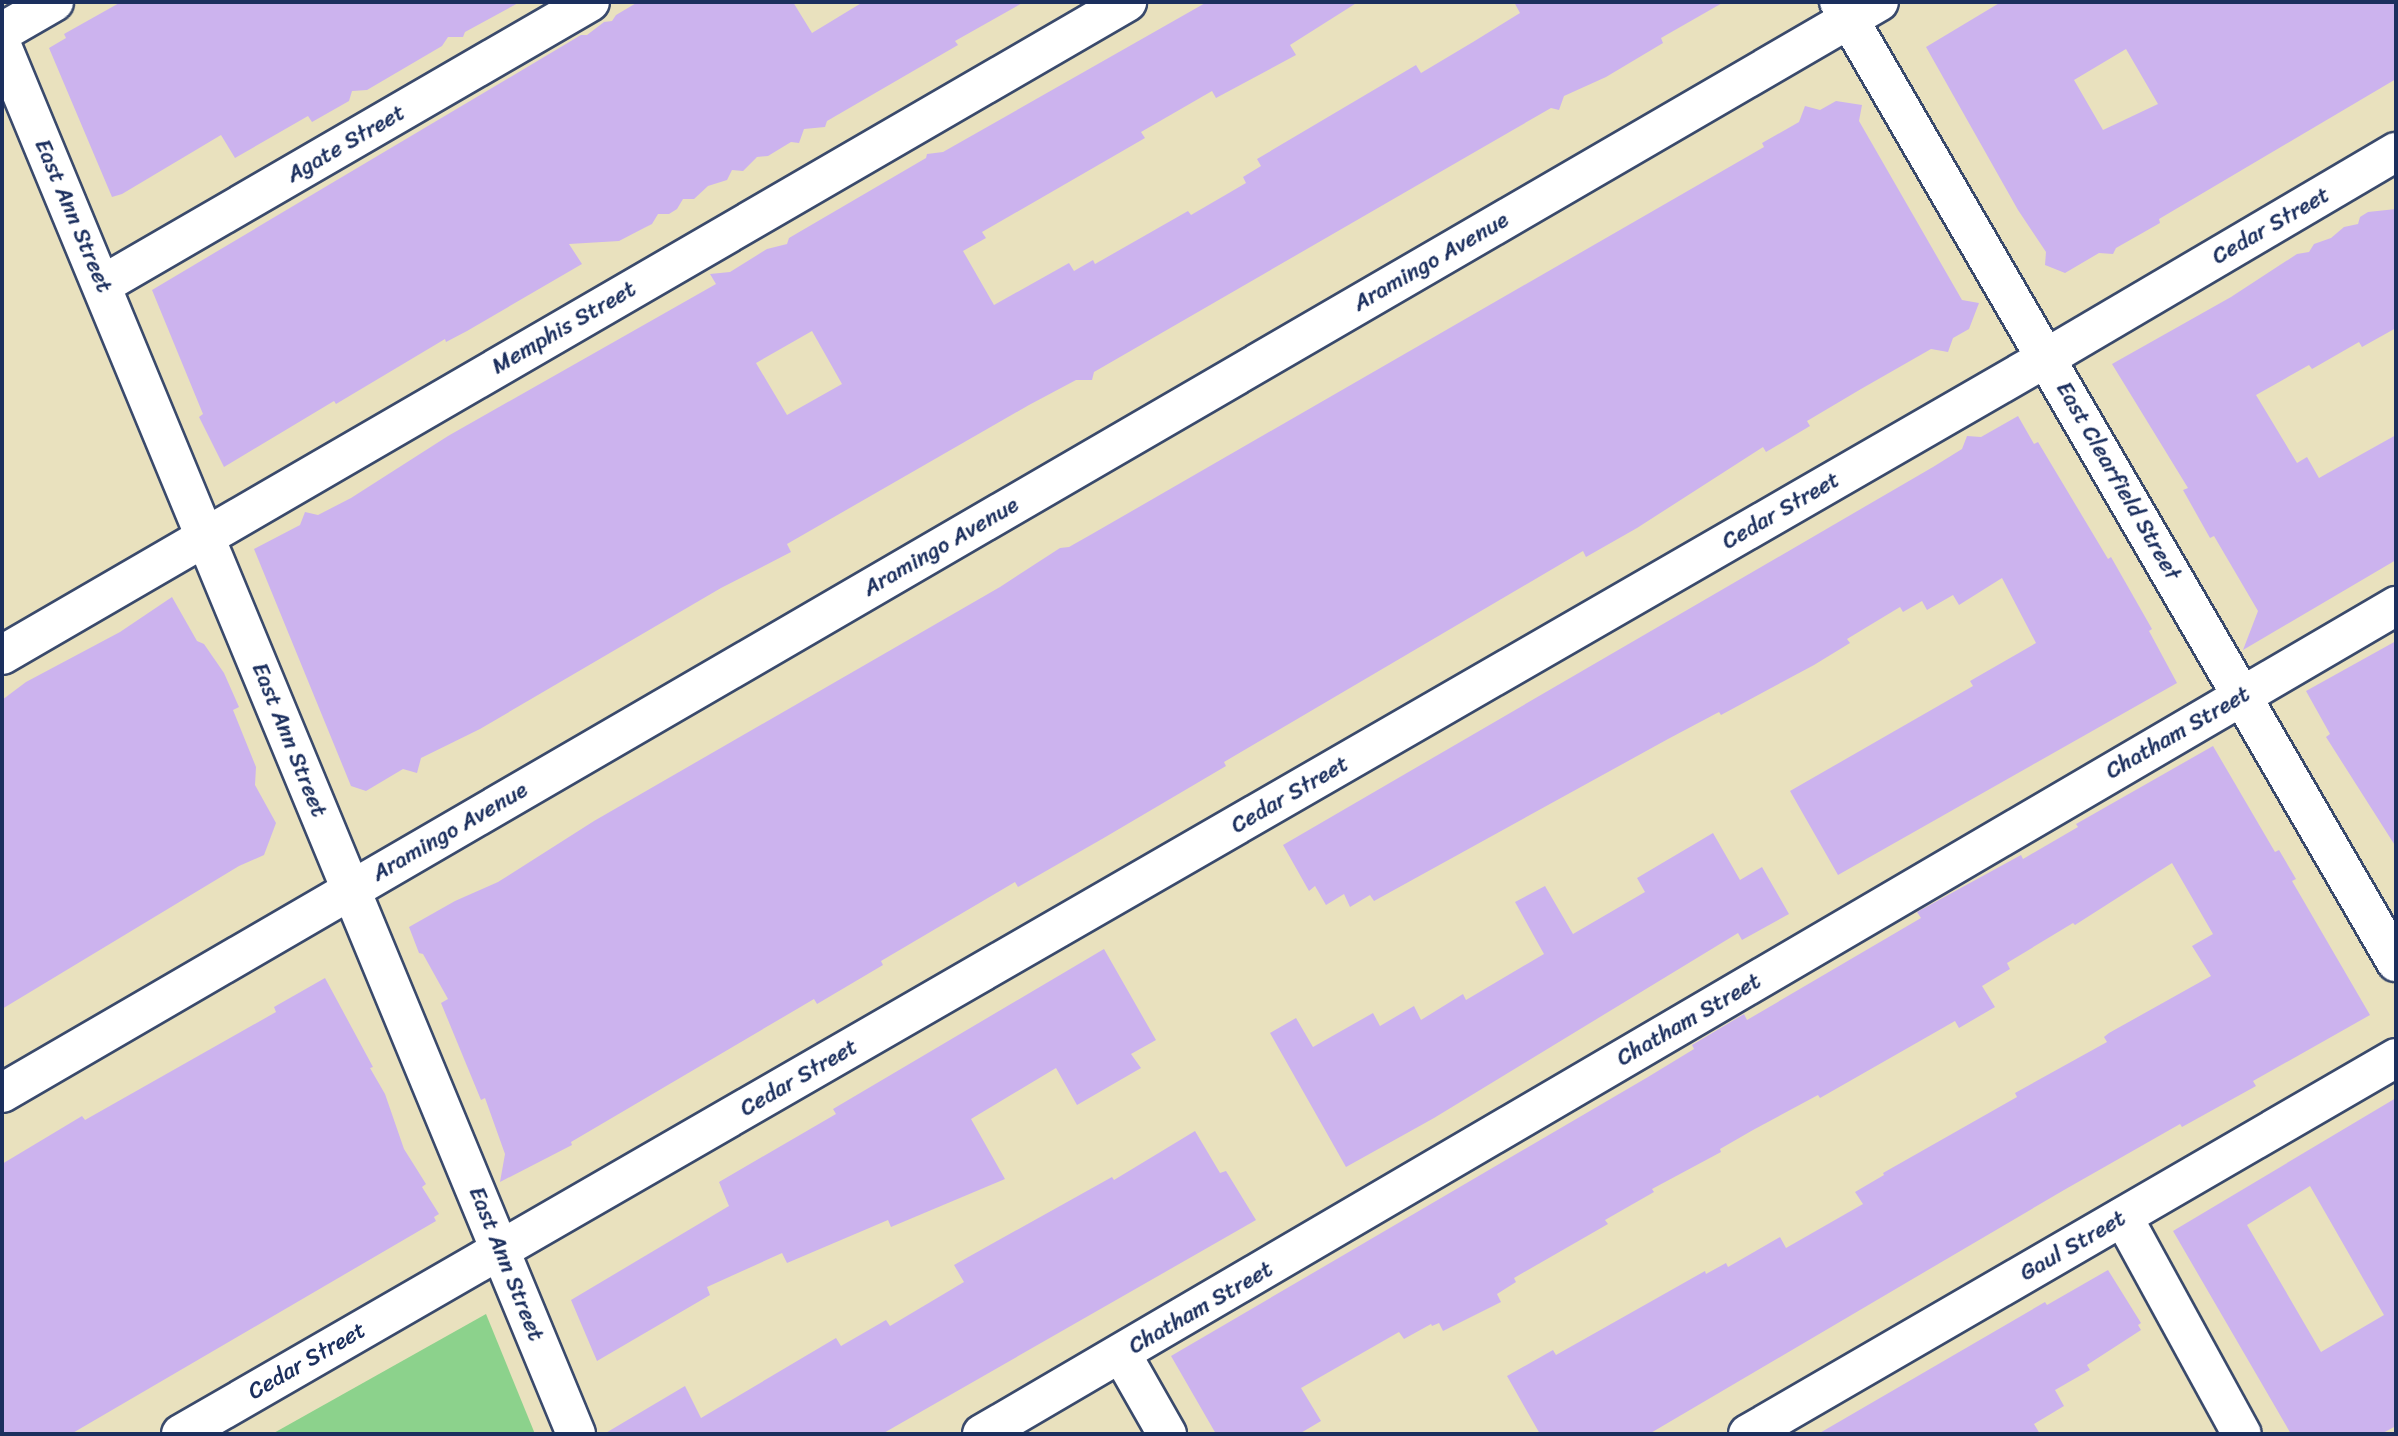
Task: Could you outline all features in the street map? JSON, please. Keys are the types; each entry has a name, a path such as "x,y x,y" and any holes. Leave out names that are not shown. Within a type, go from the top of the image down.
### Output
{"street":[{"path":"2,32 54,2"},
{"name":"Agate Street","path":"102,285 590,2"},
{"name":"Memphis Street","path":"2,655 1127,2"},
{"name":"East Clearfield Street","path":"1856,8 2046,358 2396,962"},
{"name":"Aramingo Avenue","path":"2,1093 1856,8"},
{"name":"East Ann Street","path":"2,46 576,1434"},
{"name":"Cedar Street","path":"181,1434 2046,358 2396,152"},
{"name":"Chatham Street","path":"982,1434 2396,606"},
{"name":"Gaul Street","path":"1748,1434 2396,1058"},
{"path":"2123,1217 2242,1434"},
{"path":"1122,1354 1167,1434"}],"green space":[{"path":"486,1314 535,1434 272,1434"}],"building":[{"path":"121,2 520,2 465,32 463,37 448,37 442,46 367,90 352,91 349,101 312,122 308,116 235,158 221,135 122,194 112,197 49,48 66,38 64,34"},
{"path":"638,2 793,2 812,33 863,2 1024,2 955,41 958,45 827,121 825,127 804,129 799,143 791,142 768,156 757,157 743,171 732,170 727,180 708,186 694,199 683,199 677,209 669,214 658,214 652,224 619,241 569,244 582,264 467,331 446,342 445,339 336,404 334,401 224,467 199,417 203,414 152,290 581,35 587,35 604,22 612,21 616,15"},
{"path":"1207,2 1358,2 1290,45 1296,55 1216,98 1212,91 1141,132 1145,138 982,232 986,238 963,251 994,305 1069,263 1074,271 1093,260 1095,264 1188,211 1191,215 1246,183 1243,177 1261,166 1257,159 1416,65 1421,73 1473,42 1520,13 1514,2 1724,2 1661,38 1663,43 1606,77 1564,96 1559,110 1551,108 1094,372 1092,380 1076,380 1029,405 787,544 791,552 721,588 480,729 421,758 417,773 403,769 366,791 351,786 254,549 300,525 305,512 318,515 351,498 448,436 716,284 710,274 730,272 767,249 787,244 789,238 926,158 927,154 943,152","holes":["812,331 842,384 787,415 756,363"]},
{"path":"2001,2 2396,2 2396,79 2159,219 2160,223 2116,248 2113,254 2099,253 2065,273 2045,265 2046,252 2018,210 1926,47","holes":["2126,49 2158,104 2103,130 2074,80"]},
{"path":"1836,101 1862,105 1859,121 1962,300 1979,303 1969,329 1953,338 1948,352 1931,349 1861,389 1807,421 1810,426 1766,452 1763,447 1637,528 1586,557 1583,551 1224,762 1226,766 1102,839 1018,887 1015,882 881,961 883,965 817,1004 814,999 571,1142 572,1145 500,1182 505,1154 485,1098 481,1100 441,1003 448,999 423,954 419,953 409,927 455,901 498,882 594,821 1000,587 1060,548 1069,547 1092,534 1764,147 1762,143 1799,122 1805,106 1820,110"},
{"path":"2396,209 2396,328 2362,347 2359,342 2312,369 2309,365 2256,395 2297,463 2307,457 2319,478 2396,435 2396,560 2243,650 2258,611 2214,536 2210,538 2183,490 2188,488 2112,364 2231,297 2297,254 2309,252 2314,244 2331,238 2344,227 2358,224 2360,217 2368,212"},
{"path":"2018,416 2034,444 2038,442 2108,559 2111,557 2152,629 2149,631 2177,683 1838,875 1790,791 1973,686 1970,681 2036,643 2002,578 1959,605 1953,595 1927,610 1922,601 1903,612 1900,607 1847,639 1850,643 1814,665 1721,715 1719,712 1668,739 1374,901 1370,895 1350,907 1344,894 1326,905 1315,886 1309,891 1283,845 1933,467 1962,449 1967,436 1981,437"},
{"path":"172,597 197,641 204,644 224,673 239,707 233,710 256,767 255,785 276,823 264,855 239,866 2,1009 2,700 26,682 120,632"},
{"path":"2396,641 2396,847 2326,737 2330,734 2306,691"},
{"path":"2213,746 2275,852 2279,850 2296,879 2292,881 2370,1015 2253,1081 2256,1086 2182,1127 2180,1124 2064,1190 1649,1434 1540,1434 1507,1376 1553,1350 1556,1355 1705,1271 1706,1274 1726,1263 1728,1267 1780,1237 1786,1248 1863,1204 1855,1192 1884,1175 1883,1173 2017,1097 2015,1093 2107,1042 2104,1037 2109,1033 2211,976 2192,946 2213,934 2172,863 2075,925 2073,923 2007,963 2010,969 1982,986 1995,1007 1959,1028 1955,1021 1820,1098 1818,1095 1753,1130 1720,1149 1721,1152 1652,1189 1654,1192 1605,1220 1608,1224 1514,1278 1516,1282 1497,1294 1501,1302 1443,1331 1439,1323 1432,1326 1431,1324 1404,1339 1399,1332 1301,1388 1321,1421 1299,1434 1216,1434 1171,1356 1648,1077 1694,1049 1692,1045 1744,1014 1747,1020 1921,918 1917,912 2021,855 2023,859 2078,827 2076,824"},
{"path":"1713,833 1740,880 1762,867 1789,914 1742,940 1738,933 1434,1118 1346,1167 1270,1033 1296,1018 1313,1047 1373,1013 1380,1026 1414,1006 1421,1020 1463,994 1466,1000 1544,954 1515,902 1545,886 1573,934 1645,892 1637,878"},
{"path":"1104,949 1156,1040 1131,1054 1141,1068 1077,1105 1056,1068 971,1119 1005,1179 891,1227 888,1220 787,1263 782,1253 707,1287 710,1295 597,1361 571,1300 729,1206 719,1182 836,1114 833,1109"},
{"path":"325,978 373,1067 370,1068 385,1094 404,1149 426,1184 422,1187 439,1214 434,1217 436,1221 71,1434 2,1434 2,1164 82,1116 85,1120 276,1012 274,1007"},
{"path":"2396,1098 2396,1426 2381,1434 2291,1434 2173,1231","holes":["2310,1186 2384,1315 2321,1352 2247,1225"]},
{"path":"1195,1131 1220,1173 1226,1171 1256,1220 882,1434 604,1434 685,1386 701,1418 836,1338 841,1346 886,1320 890,1326 964,1282 954,1265 1112,1177 1114,1180"},
{"path":"2108,1270 2141,1323 2138,1325 2141,1330 2087,1365 2090,1370 2055,1390 2064,1406 2034,1424 2040,1434 1818,1434 2045,1302 2047,1305"}]}
